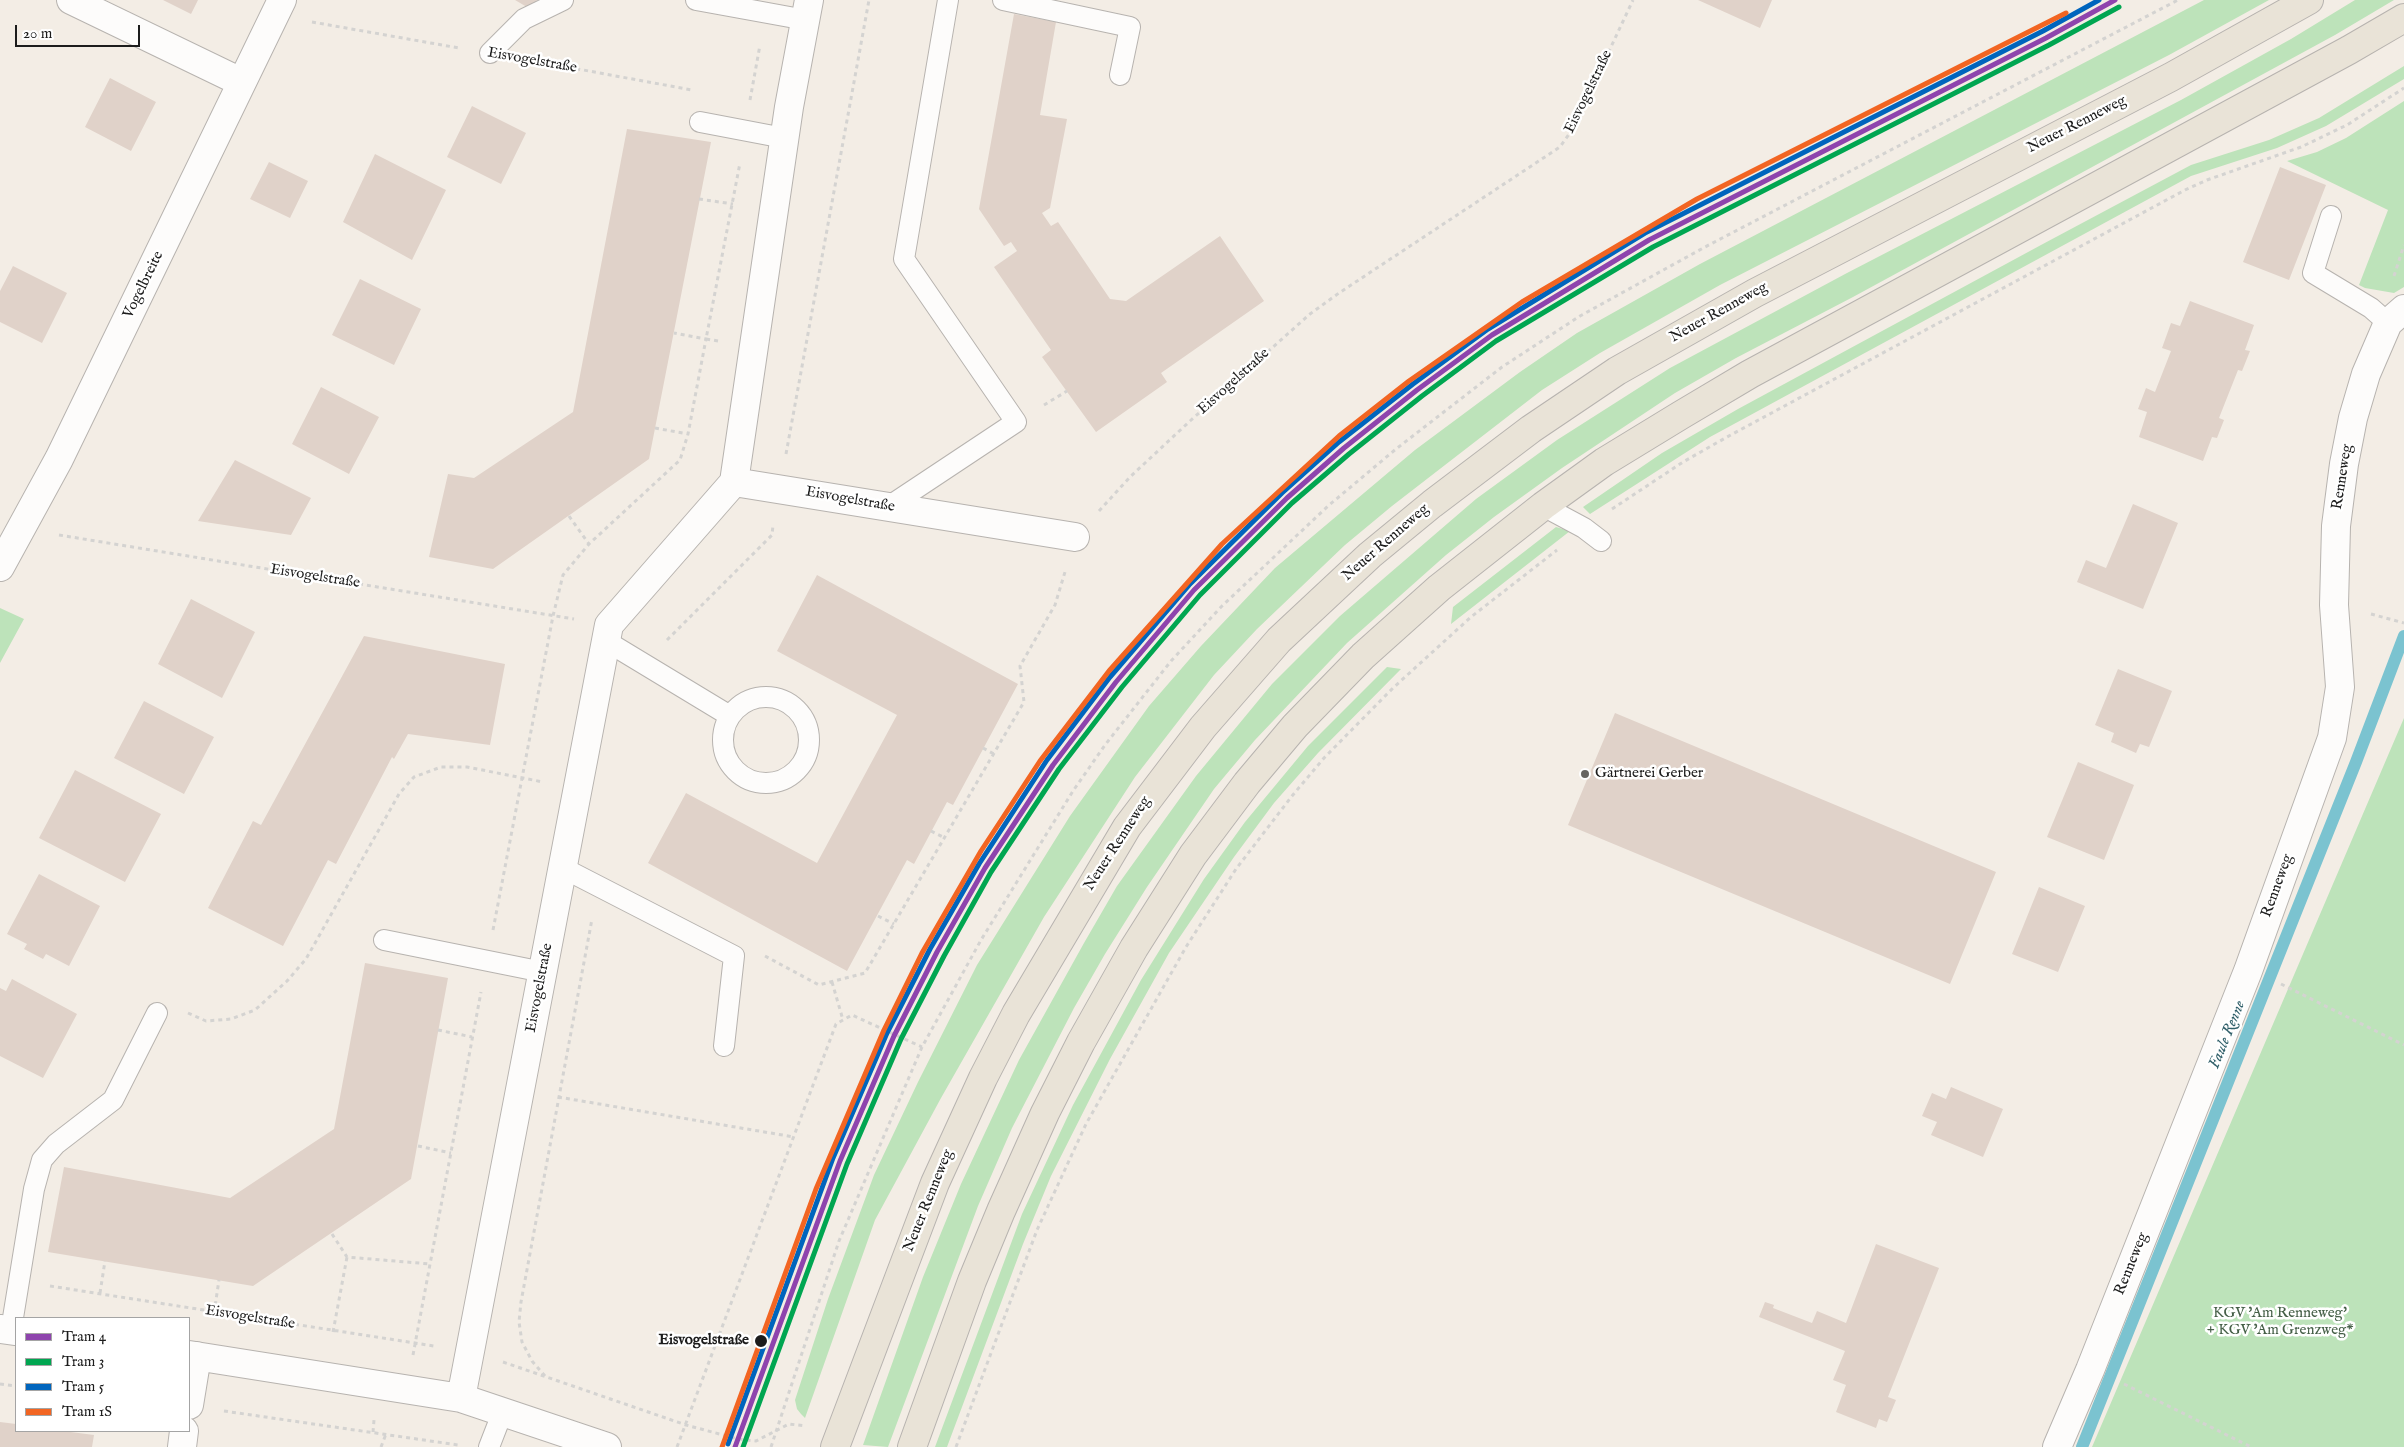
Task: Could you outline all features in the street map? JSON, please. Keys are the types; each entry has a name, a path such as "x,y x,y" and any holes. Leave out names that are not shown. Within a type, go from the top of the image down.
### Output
{"main road":[{"name":"Neuer Renneweg","path":"835,1447 935,1183 975,1094 1016,1014 1128,827 1203,727 1279,640 1370,555 1432,504 1531,429 1618,371 1746,297 2171,77 2309,0"},
{"path":"912,1447 972,1280 1045,1113 1081,1042 1134,948 1193,855 1247,783 1295,726 1343,677 1439,588 1543,506 1612,458 1750,374 2349,50 2404,18"}],"street":[{"path":"70,0 241,82"},
{"name":"Vogelbreite","path":"0,567 87,403 278,7"},
{"path":"607,633 734,482 784,138 808,10"},
{"name":"Renneweg","path":"2057,1447 2090,1370 2248,971 2332,738 2340,687 2334,606 2336,526 2344,464 2353,418 2366,374 2396,316"},
{"name":"Eisvogelstraße","path":"734,482 1075,537"},
{"name":"Eisvogelstraße","path":"461,1398 607,633"},
{"path":"190,1392 193,1355 461,1398 607,1447"},
{"path":"182,1447 184,1432"}],"lane":[{"path":"490,53 524,19 563,0"},
{"path":"696,0 765,12 808,10"},
{"path":"888,507 1016,422 904,259 948,0"},
{"path":"1003,0 1130,27 1120,75"},
{"path":"700,122 784,138"},
{"path":"2331,216 2313,273 2371,308 2396,316"},
{"path":"1543,506 1584,528 1601,541"},
{"path":"607,633 730,716"},
{"path":"768,697 784,700 796,708 805,720 809,735 808,750 802,763 792,774 778,781 764,783 749,779 737,771 726,752 724,730 730,716 740,705 754,699 768,697"},
{"path":"562,868 734,956 724,1046"},
{"path":"384,940 543,972"},
{"path":"9,1330 34,1189 42,1160 52,1147 113,1100 156,1013"},
{"path":"489,1447 502,1411"}],"path":[{"name":"Eisvogelstraße","path":"1075,537 1130,477 1310,314 1560,147 1572,130 1633,0"},
{"name":"Eisvogelstraße","path":"278,7 490,53 701,91"},
{"path":"568,516 588,544 680,460 688,434 733,204 765,12"},
{"path":"956,1447 1037,1230 1082,1132 1113,1073 1186,947 1236,869 1298,788 1393,688 1471,617 1584,528 1633,494 1727,437 2185,190 2316,140 2346,125 2404,88"},
{"path":"743,99 789,107"},
{"path":"700,199 733,204"},
{"path":"674,333 754,346"},
{"path":"655,428 688,434"},
{"name":"Eisvogelstraße","path":"22,528 607,633"},
{"path":"764,955 819,985 865,973 1024,702 1020,666 1055,605 1075,537"},
{"path":"2397,619 2404,623"},
{"path":"984,748 994,754"},
{"path":"156,1013 164,1002 206,1021 231,1019 255,1010 272,995 306,959 399,794 414,777 441,767 467,767 521,776 578,790"},
{"path":"931,831 945,838"},
{"path":"878,916 894,924"},
{"path":"832,982 844,1020"},
{"path":"2280,984 2404,1045"},
{"path":"677,1447 836,1024 852,1015 922,1047"},
{"path":"438,1030 472,1037"},
{"path":"772,1446 839,1241 922,1047 929,1035"},
{"path":"558,1097 794,1137"},
{"path":"418,1146 451,1153"},
{"path":"332,1234 346,1257 333,1332"},
{"path":"346,1257 430,1264"},
{"path":"100,1293 105,1261"},
{"path":"214,1313 219,1280"},
{"name":"Eisvogelstraße","path":"18,1282 100,1293 333,1332 471,1351 686,1424 738,1439 756,1441 777,1431"},
{"path":"0,1384 15,1386"},
{"path":"2124,1384 2251,1447"},
{"path":"219,1410 463,1445"},
{"path":"381,1447 386,1434"}],"green space":[{"path":"2204,0 2269,0 2169,55 1720,285 1600,353 1542,390 1392,506 1345,545 1257,629 1214,675 1135,777 1044,917 941,1098 875,1220 805,1418 797,1409 795,1400 828,1299 874,1175 977,965 1070,816 1149,706 1201,646 1275,568 1415,450 1520,372 1577,333 1700,264"},
{"path":"2355,0 2394,0 2335,35 1853,297 1736,358 1675,393 1562,468 1494,517 1446,555 1347,643 1255,740 1214,789 1147,887 1105,954 1074,1008 1012,1128 978,1206 888,1447 863,1445 923,1277 961,1184 1019,1060 1084,943 1117,886 1196,776 1272,684 1340,616 1476,499 1557,440 1670,368 1847,273 2181,100 2291,39"},
{"path":"2404,66 2404,79 2326,126 2277,148 2191,176 1710,437 1590,514 1583,507 1662,453 1738,409 2041,245 2191,165 2269,140 2319,118"},
{"path":"2404,101 2404,287 2394,293 2365,288 2359,285 2388,210 2287,161 2317,152 2346,138"},
{"path":"1556,527 1570,531 1451,624 1453,607"},
{"path":"0,608 24,619 0,663"},
{"path":"1387,667 1401,669 1318,753 1274,803 1234,857 1169,953 1110,1059 1051,1176 1023,1244 947,1447 935,1447 1022,1214 1073,1105 1141,980 1204,879 1245,822 1308,746"},
{"name":"KGV 'Am Renneweg' + KGV 'Am Grenzweg*","path":"2404,718 2404,1447 2092,1447"}],"building":[{"path":"163,0 198,0 191,14"},
{"path":"515,0 537,0 532,10"},
{"path":"1698,0 1772,0 1760,28"},
{"path":"1014,14 1056,22 1040,115 1067,119 1050,208 1042,213 1051,226 1058,222 1110,299 1126,301 1220,236 1264,301 1161,373 1167,382 1096,432 1042,357 1051,350 994,267 1017,251 1011,242 1004,246 979,209"},
{"path":"110,78 156,102 131,151 85,127"},
{"path":"472,106 526,133 501,184 447,157"},
{"path":"627,129 711,142 649,459 493,569 429,557 448,474 474,478 573,412"},
{"path":"375,154 446,190 412,260 343,222"},
{"path":"269,162 308,181 290,218 250,199"},
{"path":"2280,167 2326,185 2289,280 2243,262"},
{"path":"13,266 67,293 42,343 0,322 0,291"},
{"path":"360,279 421,309 394,365 332,335"},
{"path":"2190,301 2254,325 2245,350 2250,351 2242,371 2238,370 2219,418 2224,420 2217,438 2212,437 2203,461 2139,437 2147,412 2138,409 2146,388 2155,392 2171,351 2162,348 2171,323 2180,326"},
{"path":"321,387 379,417 349,474 292,444"},
{"path":"235,460 311,498 291,535 198,521"},
{"path":"2133,504 2178,523 2143,609 2077,582 2086,560 2106,568"},
{"path":"817,575 1018,684 953,805 947,802 914,864 907,860 847,971 648,863 686,793 817,863 897,715 777,651"},
{"path":"191,599 255,632 222,698 158,664"},
{"path":"364,636 505,664 490,745 408,734 394,759 392,757 336,864 328,860 283,946 208,908 253,821 261,825"},
{"path":"2118,669 2172,691 2149,747 2140,744 2136,753 2111,742 2114,733 2095,725"},
{"path":"144,701 214,737 184,794 114,758"},
{"path":"1615,713 1996,872 1950,984 1568,825"},
{"path":"2078,762 2134,785 2104,860 2047,837"},
{"path":"75,770 161,814 125,882 39,838"},
{"path":"39,874 100,906 69,966 46,954 43,959 24,949 27,944 7,934"},
{"path":"2039,887 2085,906 2058,972 2012,954"},
{"path":"365,963 448,978 411,1179 253,1286 48,1252 64,1167 230,1198 334,1129"},
{"path":"12,979 77,1014 43,1078 0,1056 0,988 6,991"},
{"path":"1951,1087 2003,1109 1983,1157 1931,1135 1937,1122 1922,1116 1932,1093 1946,1099"},
{"path":"1876,1244 1939,1268 1888,1397 1896,1400 1887,1422 1879,1419 1876,1428 1836,1412 1846,1385 1833,1380 1845,1351 1759,1317 1765,1302 1774,1305 1773,1308 1812,1323 1817,1311 1846,1323"},
{"path":"0,1422 15,1424 15,1432 71,1432 94,1435 92,1447 0,1447"}],"waterway":[{"name":"Faule Renne","path":"2082,1447 2356,762 2404,636"}],"tram line":[{"name":"5","path":"728,1444 833,1158 887,1033 930,949 979,864 1047,760 1110,677 1189,585 1282,493 1339,442 1488,329 1645,233 2043,31 2099,0"},
{"name":"4","path":"735,1447 840,1161 894,1036 937,952 985,868 1053,765 1116,682 1194,590 1287,498 1344,448 1417,390 1492,335 1649,240 2046,38 2115,0"},
{"name":"3","path":"743,1447 847,1164 901,1039 944,956 991,872 1059,769 1122,687 1200,595 1292,503 1349,454 1496,341 1653,247 2049,45 2119,7"},
{"name":"1S","path":"722,1447 816,1189 884,1030 922,953 981,851 1040,761 1109,671 1222,544 1339,436 1409,381 1522,302 1697,199 2066,13"}],"place":[{"name":"Gärtnerei Gerber","path":"1585,774"},
{"name":"Eisvogelstraße","path":"761,1341"}]}
